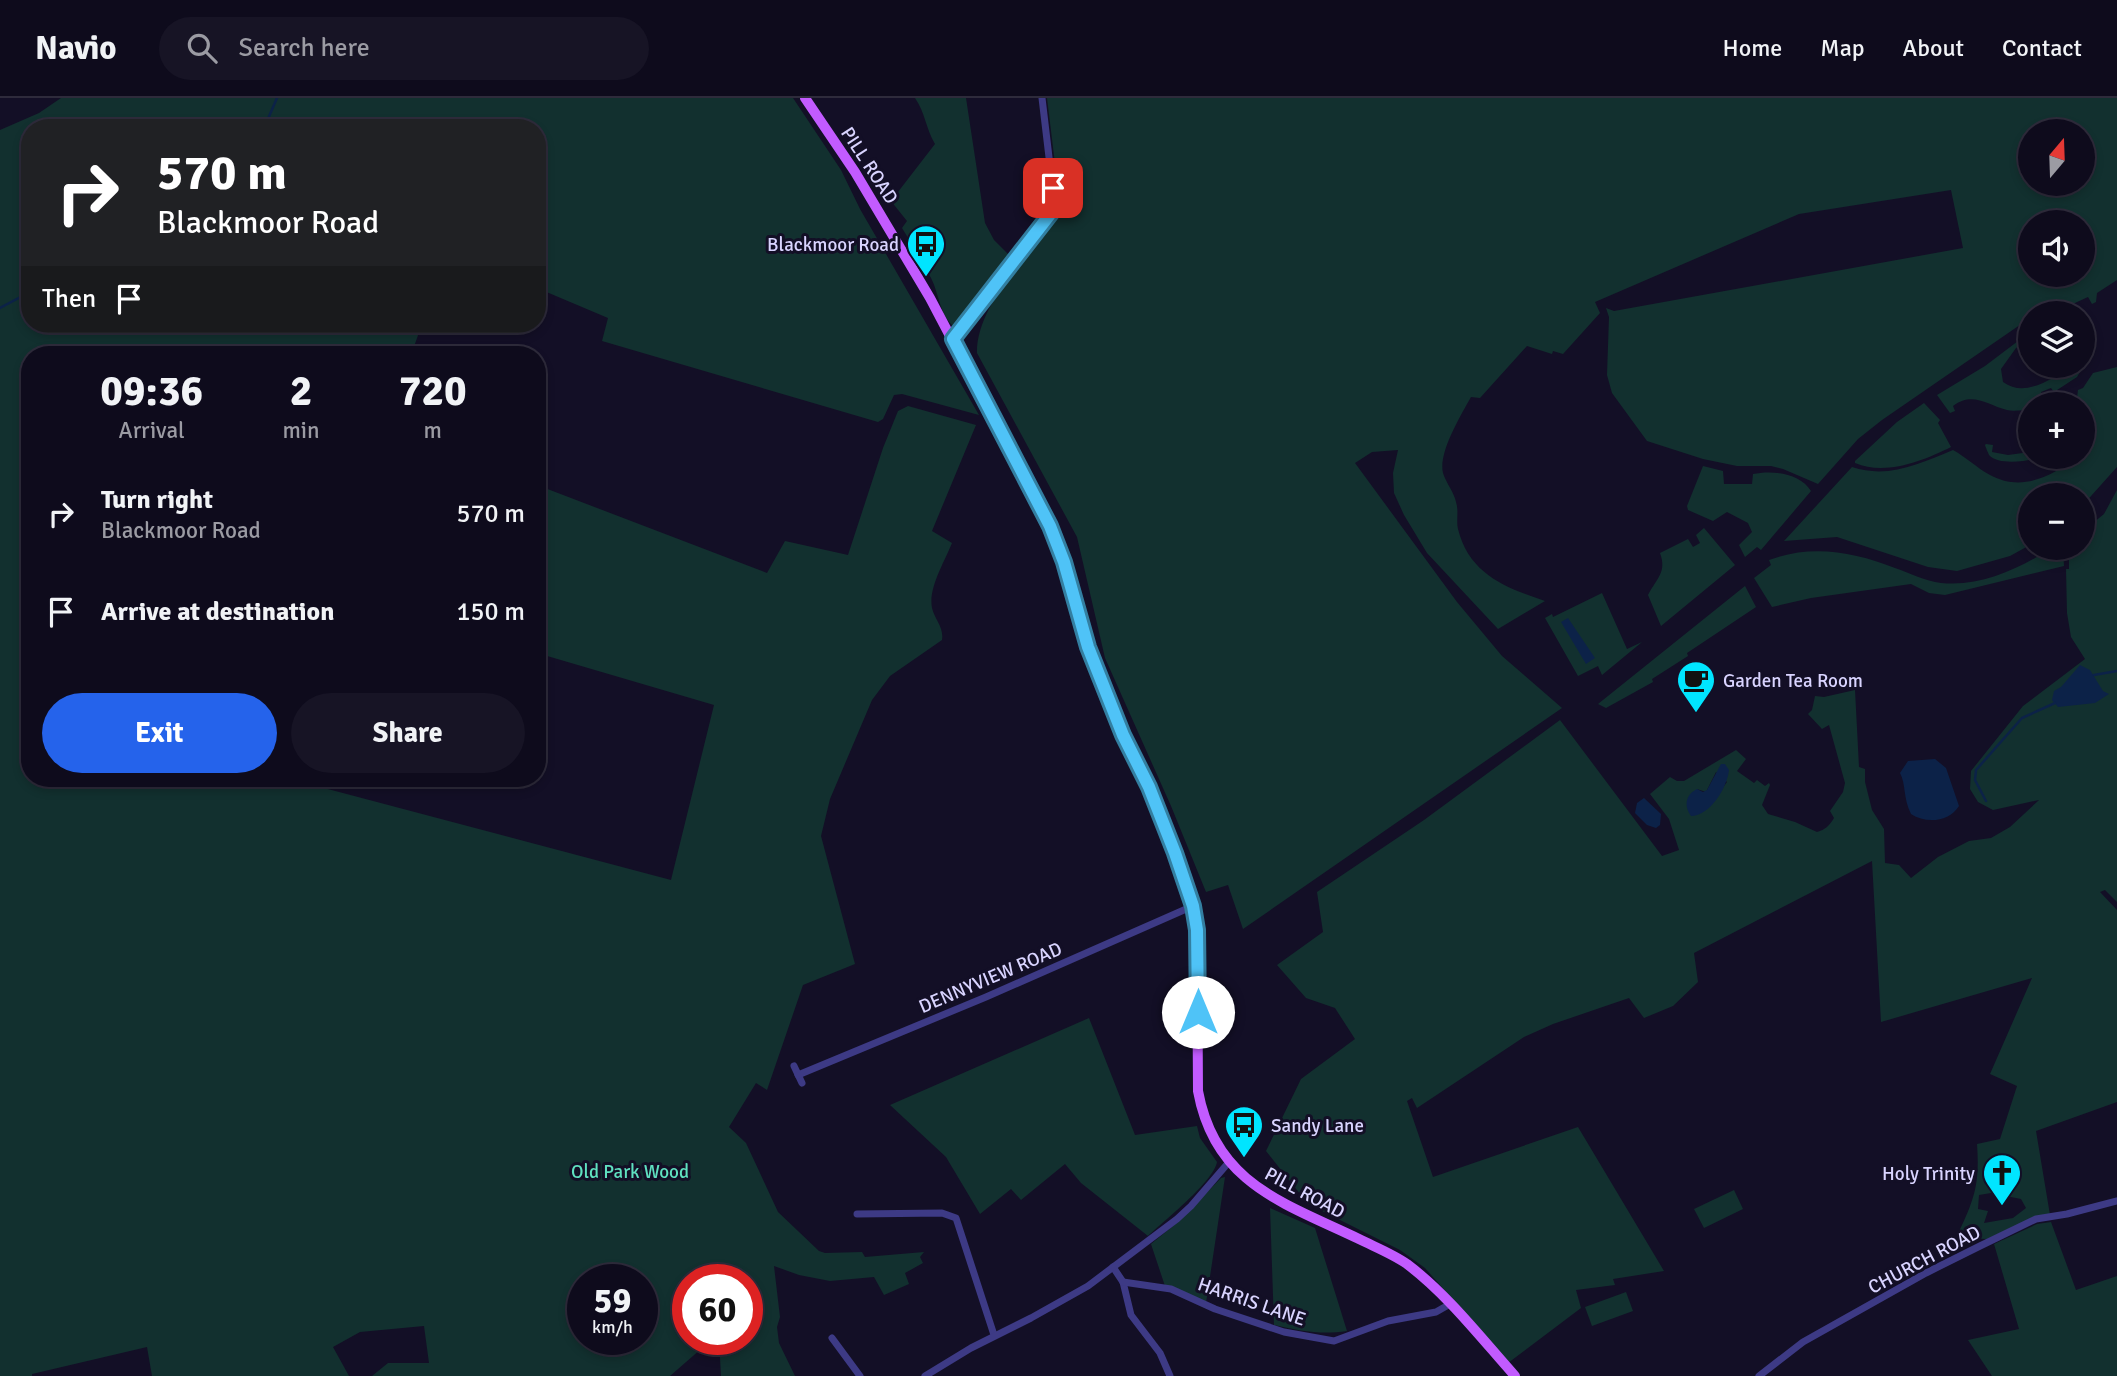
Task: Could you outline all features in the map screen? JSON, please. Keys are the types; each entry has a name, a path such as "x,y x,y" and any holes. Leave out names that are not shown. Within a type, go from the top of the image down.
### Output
{"main road":[{"name":"PILL ROAD","path":"805,98 869,195 953,339 1050,526 1064,562 1088,647 1123,735 1152,794 1193,906 1197,930 1198,1091 1208,1125 1228,1161 1260,1191 1405,1263 1450,1304 1515,1376"}],"street":[{"path":"953,339 1055,208 1042,98"},
{"name":"DENNYVIEW ROAD","path":"794,1066 800,1079 1193,906"},
{"path":"925,1376 994,1335 1088,1286 1184,1212 1228,1161"},
{"name":"CHURCH ROAD","path":"1759,1376 1803,1342 1980,1246 2036,1219 2117,1201"},
{"path":"857,1214 942,1213 956,1218 994,1335"},
{"path":"1113,1267 1122,1282 1131,1315 1160,1353 1170,1376"},
{"name":"HARRIS LANE","path":"1122,1282 1171,1289 1215,1309 1284,1332 1334,1341 1388,1321 1436,1312 1450,1304"},
{"path":"832,1338 860,1376"}],"green space":[{"path":"61,98 793,98 841,170 860,209 979,415 902,394 894,395 883,419 878,422 602,341 608,318 546,292 546,119 25,119"},
{"path":"915,98 966,98 985,223 994,240 1011,257 956,328 946,318 934,284 902,228 907,221 891,201 935,144"},
{"path":"1047,98 2117,98 2117,280 2097,293 2095,302 2088,297 2079,301 2018,301 2018,326 1882,420 1858,439 1818,484 1783,469 1771,466 1737,466 1703,459 1647,441 1612,393 1607,375 1609,317 1606,308 1614,311 1963,248 1951,190 1799,214 1595,302 1600,313 1563,354 1553,351 1552,354 1527,346 1480,398 1471,397 1451,434 1442,465 1444,477 1456,502 1457,526 1463,544 1480,568 1491,577 1517,591 1545,601 1498,629 1427,553 1404,515 1394,493 1393,473 1398,450 1372,452 1355,463 1457,602 1502,656 1562,708 1243,929 1228,885 1206,892 1105,658 1077,537 977,353 979,335 995,297 1061,213"},
{"name":"Old Park Wood","path":"21,121 21,333 419,333 414,346 21,346 21,787 320,787 671,880 714,705 546,656 546,488 767,573 785,541 848,555 898,411 908,406 976,425 932,531 952,543 935,583 931,600 933,612 942,631 942,640 890,676 872,700 830,799 821,836 855,964 803,985 767,1090 756,1083 729,1127 746,1143 778,1212 819,1251 862,1252 865,1257 924,1252 920,1257 923,1263 905,1273 909,1284 884,1295 874,1277 830,1281 799,1275 774,1266 780,1317 777,1327 779,1343 795,1376 721,1376 720,1355 763,1355 763,1264 672,1264 672,1355 694,1355 670,1376 372,1376 388,1363 429,1363 424,1326 360,1332 333,1347 349,1376 152,1376 147,1347 32,1376 0,1376 0,130"},
{"path":"2018,341 2018,347 2001,369 2003,382 2021,388 2052,378 2075,378 2054,392 2051,388 2041,392 2018,392 2018,410 2007,410 1974,399 1953,406 1955,411 1950,413 1937,395 1985,366"},
{"path":"2117,367 2117,467 2095,492 2095,483 2018,483 2018,552 2010,556 1957,571 1928,567 1837,537 1784,541 1852,467 1891,471 1916,465 1953,450 1985,472 2013,482 2035,480 2060,469 2095,469 2095,392 2078,392 2090,378 2095,378 2095,372"},
{"path":"1924,403 1940,420 1938,423 1951,447 1904,465 1879,468 1855,463 1897,422"},
{"path":"1993,445 1992,452 2018,454 2018,461 2000,461 1989,455 1985,446"},
{"path":"1703,466 1723,471 1724,484 1752,484 1753,474 1769,472 1800,480 1811,491 1761,550 1757,547 1745,557 1739,545 1752,532 1748,523 1727,512 1713,521 1688,510 1687,506"},
{"path":"2117,490 2117,902 2105,890 2100,892 2117,910 2117,1102 2036,1131 2050,1215 2035,1217 1987,1239 1956,1238 1974,1192 1978,1171 1977,1144 2000,1139 2017,1086 1990,1074 2032,978 1881,1022 1872,861 1694,953 1698,982 1673,1006 1644,1018 1629,998 1553,1024 1524,1037 1417,1108 1412,1098 1407,1101 1433,1177 1578,1127 1664,1271 1613,1279 1615,1285 1576,1290 1581,1308 1508,1363 1425,1268 1400,1250 1308,1204 1266,1151 1301,1079 1355,1039 1335,1008 1306,998 1277,965 1323,932 1317,892 1424,820 1560,720 1662,856 1679,850 1669,819 1650,794 1670,777 1684,781 1736,750 1746,759 1737,771 1754,783 1757,780 1765,786 1769,783 1770,785 1762,805 1768,814 1820,831 1834,818 1830,811 1843,792 1845,783 1829,725 1822,729 1808,714 1812,710 1815,696 1824,697 1855,690 1859,767 1865,769 1865,782 1872,810 1884,829 1885,863 1899,865 1911,878 1938,857 1969,841 1991,838 2010,827 2039,800 1993,810 1978,802 1970,789 1971,771 2023,706 2085,659 2071,637 2067,613 2066,569 2069,569 2069,560 2095,560 2095,521 2104,514","holes":["1716,772 1727,782 1707,809 1697,789 1706,792","1991,1193 2021,1199 2026,1208 2013,1218 1984,1223 1988,1211 1978,1209 1979,1195"]},
{"path":"1704,528 1735,565 1661,626 1648,595 1662,570 1660,553 1688,539 1693,547 1700,543 1696,535"},
{"path":"1817,551 1848,554 1880,562 1923,579 1956,584 1999,575 2031,560 2064,560 2064,566 1945,595 1929,593 1911,584 1811,598 1772,607 1754,578 1771,565 1769,560"},
{"path":"1745,586 1756,607 1687,653 1688,656 1652,679 1653,682 1606,708 1598,704"},
{"path":"1602,593 1627,649 1642,642 1602,675 1598,666 1578,676 1545,618 1552,614 1553,617"},
{"path":"1089,1018 1135,1135 1197,1126 1200,1138 1217,1162 1198,1190 1148,1236 1081,1183 1065,1164 1021,1200 1011,1189 980,1214 946,1157 890,1105"},
{"path":"1225,1177 1206,1303 1165,1286 1151,1244"},
{"path":"1734,1190 1743,1209 1704,1228 1694,1209"},
{"path":"1270,1208 1315,1228 1347,1331 1310,1332 1274,1325"},
{"path":"2051,1222 2076,1290 2117,1276 2117,1376 1992,1376 1968,1340 2019,1329 1994,1244 2037,1224"},
{"path":"1626,1292 1633,1311 1592,1326 1585,1307"}],"water":[{"path":"1568,618 1595,658 1586,664 1561,622"},
{"path":"2080,665 2090,670 2103,691 2109,694 2095,703 2058,707 2052,700 2054,691 2061,687"},
{"path":"1935,759 1946,768 1959,806 1943,818 1930,820 1911,814 1900,773 1908,761"},
{"path":"1721,764 1725,764 1729,770 1721,792 1705,811 1691,816 1687,808 1688,798 1697,789 1703,792 1707,790"},
{"path":"1644,798 1661,814 1660,825 1656,828 1647,825 1635,813 1637,803"}],"waterway":[{"path":"268,119 277,98"},
{"path":"0,308 21,297"},
{"path":"2094,675 2117,671"},
{"path":"1986,801 1975,780 1976,770 2022,718 2055,703"}],"place":[{"name":"Blackmoor Road","path":"926,278"},
{"name":"Garden Tea Room","path":"1696,714"},
{"name":"Sandy Lane","path":"1244,1159"},
{"name":"Holy Trinity","path":"2002,1207"}],"route":[{"path":"1053,188 1055,208 953,339 1050,526 1064,562 1088,647 1123,735 1149,787 1185,879 1197,930 1198,1012"}]}
